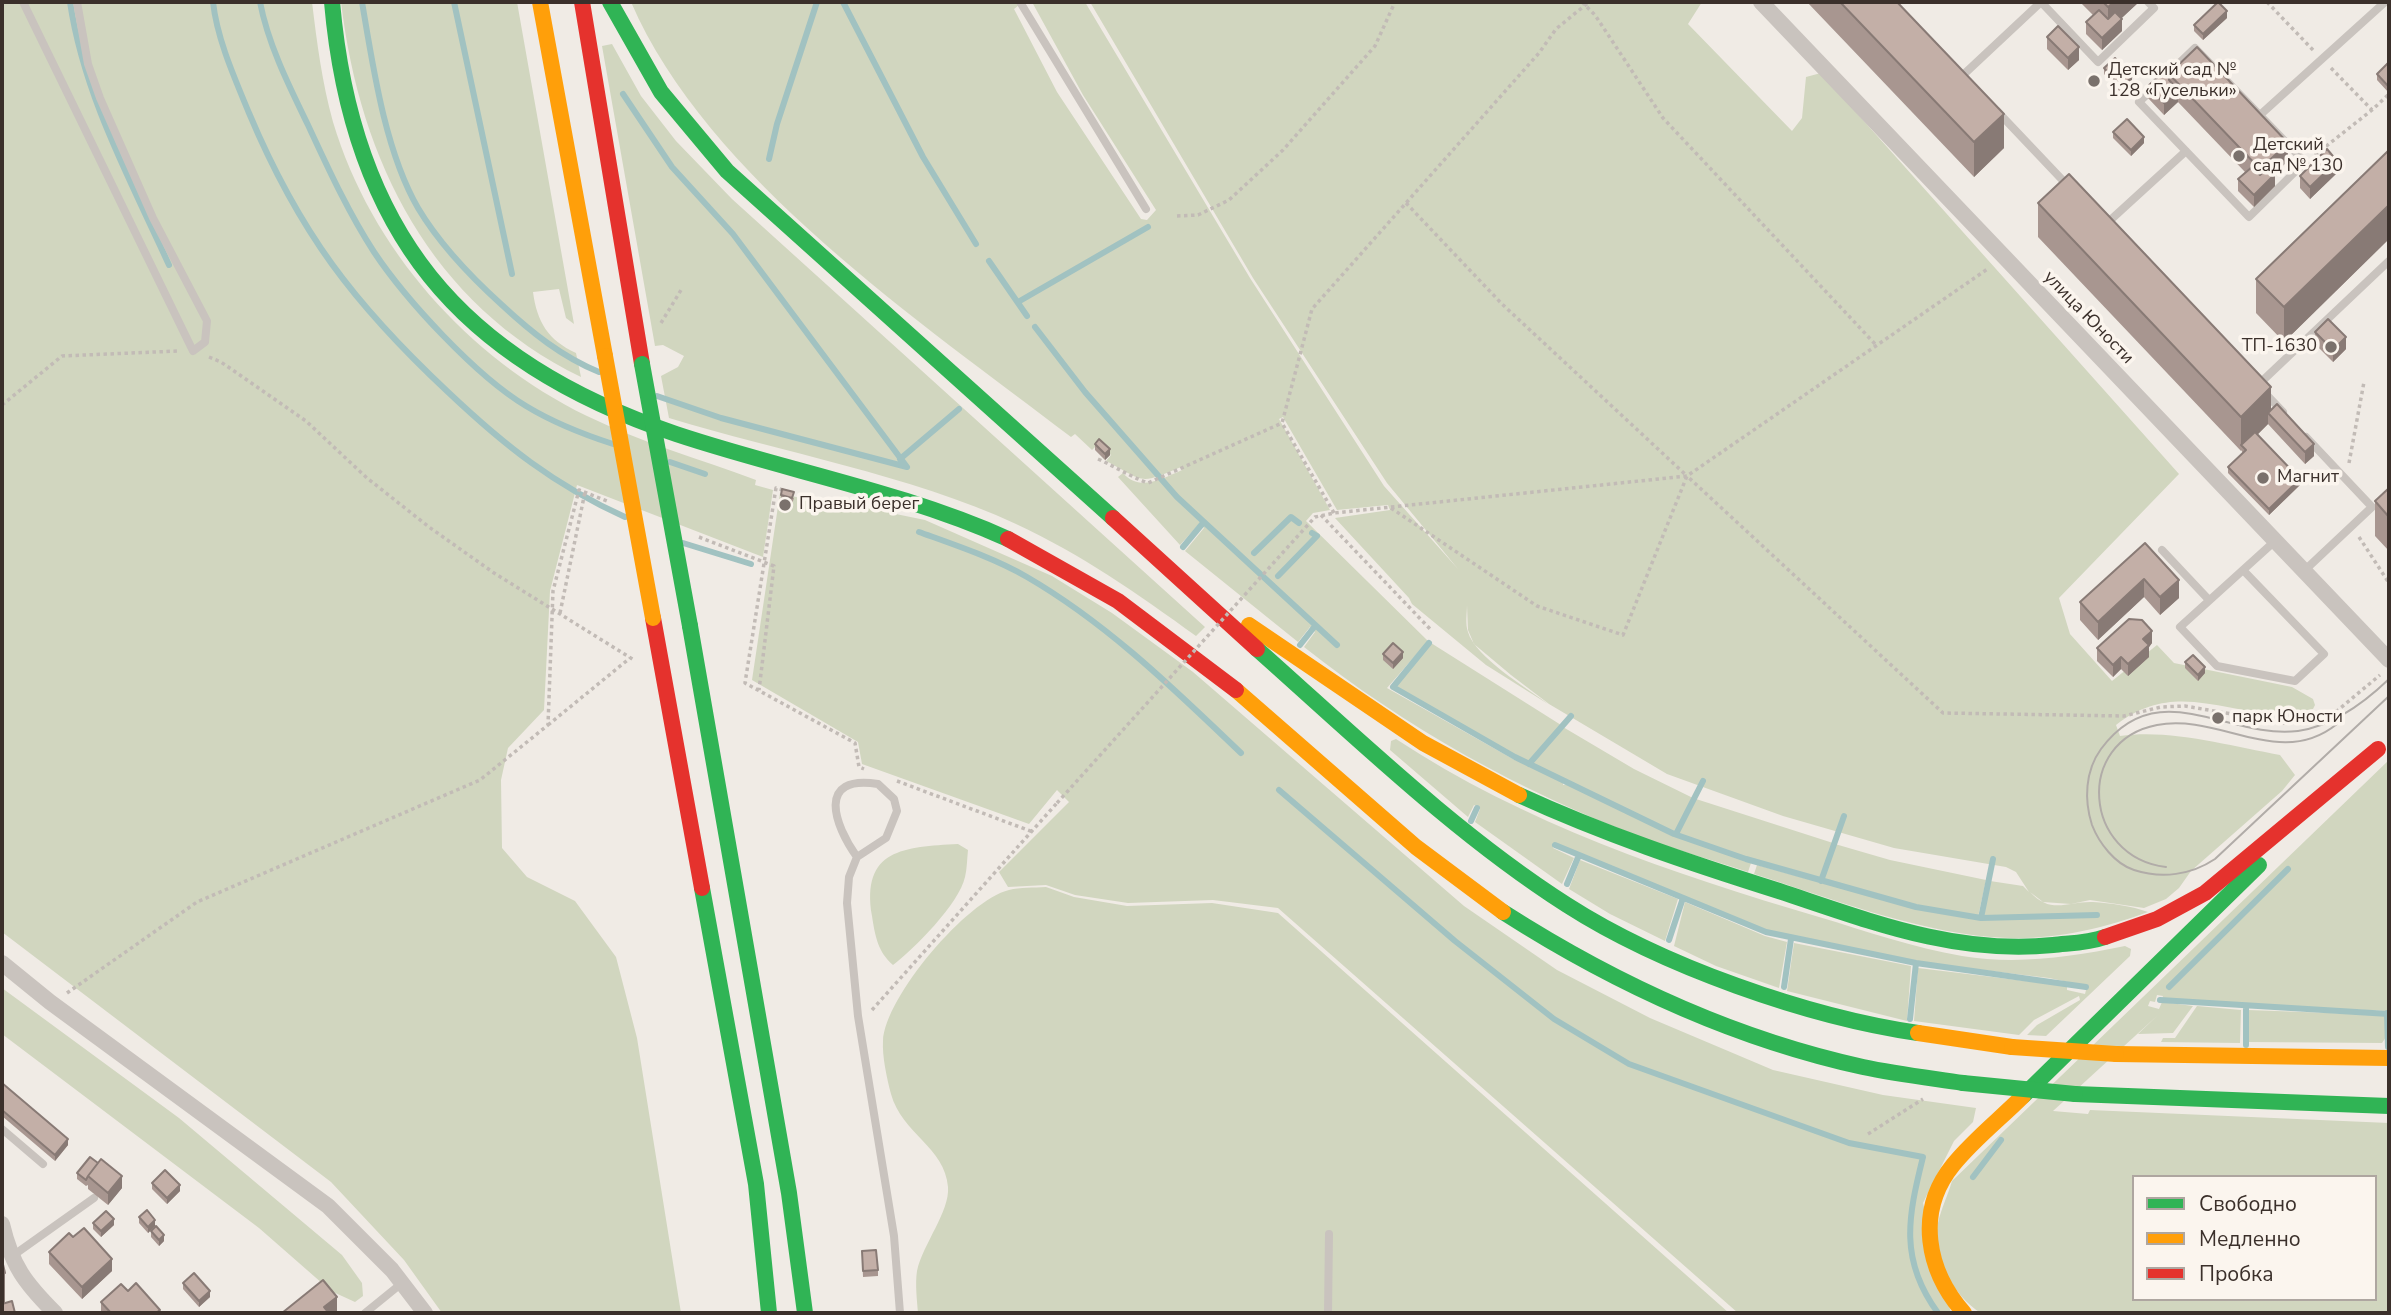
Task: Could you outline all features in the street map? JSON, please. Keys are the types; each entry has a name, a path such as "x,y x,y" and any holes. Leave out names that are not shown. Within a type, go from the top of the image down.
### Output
{"main road":[{"path":"332,2 333,39 345,100 368,170 396,228 429,274 470,320 525,365 568,390 668,431 868,486 950,514 1013,541 1091,583 1179,643 1455,878 1573,956 1732,1027 1855,1065 1963,1083 2076,1094 2389,1105"},
{"path":"540,2 756,1184 769,1313"},
{"path":"582,2 642,364 789,1193 805,1313"},
{"path":"610,2 646,72 688,129 727,171 1384,763 1459,824 1567,905 1614,931 1716,977 1862,1025 2012,1047 2116,1054 2389,1058"},
{"path":"1179,578 1423,743 1496,784 1587,826 1671,857 1915,935 1987,948 2016,949 2092,941 2117,935 2157,919 2205,893 2384,743"},
{"path":"1964,1313 1942,1287 1934,1270 1928,1243 1929,1215 1934,1197 1953,1165 2384,743"}],"street":[{"name":"улица Юности","path":"1761,2 2389,660"},
{"path":"2,963 50,1002 328,1206 402,1283 425,1313"},
{"path":"2,1224 11,1257 22,1279 54,1313"}],"lane":[{"path":"23,2 192,351 205,342 207,321 153,218 100,98 88,64 76,2"},
{"path":"1020,2 1146,209"},
{"path":"1971,85 1960,72 2041,2 2098,62 2154,8 2148,2"},
{"path":"2260,115 2385,2"},
{"path":"2195,48 2260,115 2305,163 2249,217 2139,102 2195,48"},
{"path":"1989,103 2078,197"},
{"path":"2105,225 2186,151"},
{"path":"2096,216 2115,235"},
{"path":"2259,386 2389,261"},
{"path":"2249,376 2294,423"},
{"path":"2302,432 2372,508"},
{"path":"2304,571 2381,499"},
{"path":"2242,570 2324,654 2295,681 2217,666 2180,627 2242,570 2275,541"},
{"path":"2162,550 2209,600"},
{"path":"857,857 837,822 834,806 840,791 850,783 878,783 894,799 897,811 886,838 857,857 849,877 849,936 858,1016 894,1236 900,1313"},
{"path":"2,1129 43,1164"},
{"path":"11,1257 94,1198"},
{"path":"1328,1313 1329,1234"},
{"path":"365,1313 402,1283"}],"path":[{"path":"1178,216 1198,215 1229,200 1283,150 1375,46 1395,2"},
{"path":"2267,2 2372,110"},
{"path":"1334,513 1282,423 1312,309 1539,53 1556,29 1586,3 1663,118 1876,345"},
{"path":"2305,163 2389,94"},
{"path":"1406,203 1502,304 1943,713 2124,716 2161,707 2185,706 2284,723 2337,711 2389,666"},
{"path":"871,1010 1296,538 1321,515 1687,476 2003,258"},
{"path":"657,330 681,290"},
{"path":"2,405 62,356 192,351 221,362 306,421 367,478 429,527 494,573 632,659 480,780 197,902 50,1002"},
{"path":"1098,459 1122,470 1129,478 1152,481 1282,423"},
{"path":"1390,507 1537,606 1623,635 1687,476"},
{"path":"791,492 776,488 745,683 855,743 859,767 872,771"},
{"path":"548,725 553,591 579,490"},
{"path":"560,614 585,493"},
{"path":"1321,515 1431,630"},
{"path":"759,690 774,566 765,562"},
{"path":"896,781 1033,832"},
{"path":"1868,1134 1923,1099"}],"green space":[{"path":"2,2 312,2 329,107 350,169 372,213 399,256 430,295 464,331 502,363 543,392 587,416 649,442 756,480 755,485 773,490 763,557 577,485 550,591 544,710 508,748 501,780 502,848 527,877 575,901 616,957 637,1038 681,1313 442,1313 404,1260 331,1182 2,932"},
{"path":"341,2 517,2 574,324 566,318 559,289 533,292 537,312 546,329 558,342 576,353 581,377 528,346 483,310 444,268 412,222 386,171 365,117 351,61"},
{"path":"631,2 1023,2 1014,9 1057,92 1141,219 1147,220 1156,210 1083,95 1032,2 1085,2 1250,278 1384,486 1458,569 1387,483 1253,278 1090,2 1702,2 1688,24 1792,131 1802,118 1806,77 1821,73 2179,474 2059,598 2070,634 2112,681 2157,645 2174,663 2292,687 2313,699 2315,705 2313,709 2287,714 2190,702 2166,703 2141,710 2116,725 2120,736 2140,734 2180,737 2280,755 2295,775 2282,791 2191,871 2179,888 2166,899 2144,908 2090,900 2072,904 2107,903 2148,912 2071,933 2011,938 1931,928 1871,912 1754,874 1757,865 1913,908 1979,920 2098,916 1984,917 1990,881 2023,886 2029,892 2016,872 2006,867 1894,848 1783,816 1667,774 1549,704 1475,645 1491,662 1548,704 1486,665 1412,604 1335,518 1390,510 1388,505 1337,510 1283,417 1279,419 1330,510 1313,513 1306,521 1428,641 1387,688 1513,759 1563,781 1563,785 1568,784 1674,836 1751,863 1748,872 1641,837 1552,800 1423,730 1382,704 1304,647 1315,632 1310,627 1298,642 1185,551 1204,528 1200,523 1180,545 1118,477 1123,473 1136,482 1151,482 1182,470 1181,467 1156,477 1142,479 1106,461 1111,455 1099,443 1092,450 1075,434 1071,437 886,296 824,243 764,187 711,128 666,67","holes":["2043,902 2071,904 2053,905"]},
{"path":"612,44 641,96 676,141 732,199 1205,627 1196,636 1086,562 1016,524 975,507 845,465 669,418 661,376 678,367 684,356 663,345 655,346 602,46"},
{"path":"780,493 816,502 818,498 925,520 1052,576 1112,613 1193,672 1464,906 1557,970 1650,1018 1773,1070 1883,1095 1976,1108 1973,1122 1954,1141 1923,1203 1951,1313 1738,1313 1278,908 1213,900 1128,903 1075,895 1046,885 1008,887 999,872 1069,802 1057,790 1029,824 862,764 858,742 752,680"},
{"path":"1431,643 1561,725 1529,763 1396,687"},
{"path":"1563,727 1634,769 1693,798 1675,833 1532,763"},
{"path":"1396,739 1495,796 1600,843 1709,883 1890,939 1944,953 1983,959 2024,960 2125,946 2131,949 2130,956 2046,1036 2027,1035 2037,1025 2080,1000 2079,996 2034,1020 2019,1035 1914,1021 1918,968 2067,986 2067,990 2085,994 2087,986 2049,978 1915,962 1766,931 1554,843 1553,848 1574,858 1562,884 1475,822 1480,809 1474,805 1468,817 1390,750 1391,741"},
{"path":"2389,760 2389,1011 2194,1003 2162,999 2163,996 2157,995 2155,1002 2150,1001 2148,1006 2159,1009 2162,1002 2193,1006 2173,1033 2138,1034 2158,1015 2053,1111 2088,1114 2090,1110 2389,1123 2389,1313 1981,1313 1962,1297 1941,1261 1937,1235 1941,1212 1952,1181","holes":["2288,867 2291,869 2171,989 2168,987"]},
{"path":"1696,799 1833,843 1820,879 1746,858 1678,834"},
{"path":"958,844 968,850 966,874 961,888 935,925 893,965 881,949 874,930 870,894 873,877 880,865 904,850"},
{"path":"1835,844 1890,860 1986,880 1978,917 1918,905 1823,880"},
{"path":"1580,860 1678,899 1665,941 1610,914 1569,889"},
{"path":"1046,887 1074,897 1127,906 1212,903 1278,913 1729,1313 918,1313 917,1271 941,1217 948,1187 939,1161 896,1108 885,1068 883,1041 887,1022 898,1000 931,953 972,912 1009,890"},
{"path":"1685,902 1765,936 1787,942 1779,988 1716,966 1674,946"},
{"path":"1794,943 1911,966 1907,1021 1787,991"},
{"path":"2,988 179,1118 342,1255 362,1283 363,1296 355,1302 331,1291 259,1228 2,1034"},
{"path":"2197,1006 2241,1010 2240,1043 2161,1042 2163,1038 2175,1038"},
{"path":"2248,1010 2385,1015 2386,1037 2382,1043 2249,1042"}],"building":[{"path":"1840,2 1897,2 2004,114 1974,142"},
{"path":"2218,2 2227,11 2203,34 2194,25"},
{"path":"2099,10 2108,19 2115,12 2122,19 2102,38 2086,22"},
{"path":"2058,26 2079,47 2068,58 2047,37"},
{"path":"2197,47 2288,143 2260,169 2169,74"},
{"path":"2115,58 2132,77 2121,87 2104,68"},
{"path":"2389,62 2389,87 2377,74"},
{"path":"2169,67 2172,71 2169,80 2178,90 2164,103 2148,86"},
{"path":"2127,119 2144,137 2131,150 2113,132"},
{"path":"2327,149 2337,161 2310,187 2300,176"},
{"path":"2389,150 2389,205 2284,307 2256,279"},
{"path":"2252,167 2260,175 2268,168 2275,174 2254,195 2238,179"},
{"path":"2069,174 2271,387 2241,417 2038,203"},
{"path":"2328,319 2346,337 2333,350 2315,332"},
{"path":"2277,404 2314,444 2305,452 2268,413"},
{"path":"2255,432 2300,479 2269,509 2228,467 2246,450 2241,445"},
{"path":"1099,439 1110,449 1105,454 1095,444"},
{"path":"2389,488 2389,517 2375,501"},
{"path":"782,489 794,492 792,498 781,495"},
{"path":"2145,543 2179,580 2160,597 2144,579 2098,622 2080,602"},
{"path":"2129,619 2142,620 2152,631 2143,639 2149,645 2128,664 2121,657 2113,665 2097,648"},
{"path":"1393,643 1403,652 1393,663 1383,654"},
{"path":"2193,655 2205,667 2198,675 2185,662"},
{"path":"2,1083 68,1139 55,1155 2,1110"},
{"path":"90,1157 98,1163 86,1180 77,1173"},
{"path":"101,1159 122,1176 108,1193 88,1176"},
{"path":"165,1170 180,1185 167,1198 152,1183"},
{"path":"147,1210 155,1220 148,1227 139,1217"},
{"path":"106,1211 114,1219 101,1231 93,1223"},
{"path":"156,1226 164,1235 159,1240 151,1231"},
{"path":"84,1228 112,1259 82,1287 49,1252 69,1233 73,1237"},
{"path":"876,1250 878,1270 863,1271 862,1251"},
{"path":"194,1273 210,1291 199,1301 183,1283"},
{"path":"323,1280 337,1297 324,1307 329,1313 282,1313"},
{"path":"136,1283 160,1310 156,1313 111,1313 101,1302 121,1284 128,1291"},
{"path":"12,1301 15,1313 2,1313 2,1304"}],"waterway":[{"path":"70,2 77,37 97,104 169,265"},
{"path":"213,2 227,59 268,156 309,230 357,296 415,360 510,446 575,491 625,517"},
{"path":"260,2 280,65 339,190 374,252 404,292 464,357 506,393 558,423 613,444"},
{"path":"362,2 389,135 397,161 418,208 446,248 513,315 560,351 599,372"},
{"path":"454,2 512,274"},
{"path":"769,159 777,124 817,2"},
{"path":"843,2 923,157 976,244"},
{"path":"623,94 672,167 733,234 907,467 721,418 657,396"},
{"path":"1018,302 1148,227"},
{"path":"989,261 1027,316"},
{"path":"1035,327 1085,392 1177,497 1337,645"},
{"path":"900,459 959,409"},
{"path":"670,462 705,474"},
{"path":"1254,553 1291,517 1299,523"},
{"path":"1183,547 1203,523"},
{"path":"919,532 1001,564 1057,595 1140,659 1241,753"},
{"path":"1278,576 1317,536 1312,533"},
{"path":"683,543 751,564"},
{"path":"1300,645 1315,626"},
{"path":"1429,643 1393,687 1515,757 1674,834 1746,859 1916,907 1981,918 2097,915"},
{"path":"1529,764 1571,716"},
{"path":"1676,834 1703,781"},
{"path":"1279,790 1455,941 1554,1019 1629,1064 1849,1143 1923,1157 1914,1199 1910,1238 1917,1275 1938,1313"},
{"path":"1471,821 1477,808"},
{"path":"1821,881 1844,816"},
{"path":"1555,845 1766,932 1916,963 2086,987"},
{"path":"1567,884 1579,855"},
{"path":"1981,918 1993,859"},
{"path":"2169,987 2288,869"},
{"path":"1669,940 1683,898"},
{"path":"1784,987 1791,939"},
{"path":"1910,1019 1916,963"},
{"path":"2160,1000 2389,1014"},
{"path":"2246,1007 2246,1045"},
{"path":"2387,1013 2388,1047"},
{"path":"1973,1177 2001,1140"}],"tram line":[{"path":"2389,679 2369,697 2336,719 2298,731 2272,731 2195,714 2170,712 2146,715 2123,726 2101,749 2089,776 2088,806 2095,832 2114,858 2134,870 2166,875 2196,869 2215,859 2389,696"},
{"path":"2166,867 2138,859 2118,843 2105,822 2099,798 2101,774 2112,753 2130,735 2157,725 2180,723 2272,741 2294,742 2315,737 2337,724"}],"traffic: fast":[{"path":"332,2 344,83 364,156 392,220 430,276 477,326 534,368 600,404 676,434 885,494 968,522 1008,539"},
{"path":"610,2 661,92 727,171 1113,518"},
{"path":"642,364 690,626"},
{"path":"690,626 789,1193 805,1313"},
{"path":"1257,649 1446,816 1567,905 1646,948 1737,986 1830,1015 1918,1033"},
{"path":"1519,795 1583,823 1680,859 1846,914 1913,933 1982,945 2017,947 2105,937"},
{"path":"2023,1096 2259,865"},
{"path":"702,888 756,1184 769,1313"},
{"path":"1503,912 1632,985 1722,1024 1768,1041 1863,1067 1963,1083"},
{"path":"1963,1083 2075,1094"},
{"path":"2075,1094 2389,1106"}],"traffic: slow":[{"path":"540,2 605,356"},
{"path":"605,356 653,618"},
{"path":"1249,625 1423,743 1519,795"},
{"path":"1236,690 1416,847 1503,912"},
{"path":"1918,1033 2012,1047"},
{"path":"2012,1047 2116,1054"},
{"path":"2116,1054 2389,1058"},
{"path":"1964,1313 1951,1297 1934,1260 1930,1241 1933,1202 1953,1165 2023,1096"}],"traffic: jam":[{"path":"582,2 642,364"},
{"path":"1113,518 1257,649"},
{"path":"1008,539 1118,601 1236,690"},
{"path":"653,618 702,888"},
{"path":"2105,937 2157,919 2205,893 2378,749"}],"place":[{"name":"Детский сад № 128 «Гусельки»","path":"2094,81"},
{"name":"Детский сад № 130","path":"2239,156"},
{"name":"ТП-1630","path":"2331,347"},
{"name":"Магнит","path":"2263,478"},
{"name":"Правый берег","path":"785,505"},
{"name":"парк Юности","path":"2218,718"}]}
